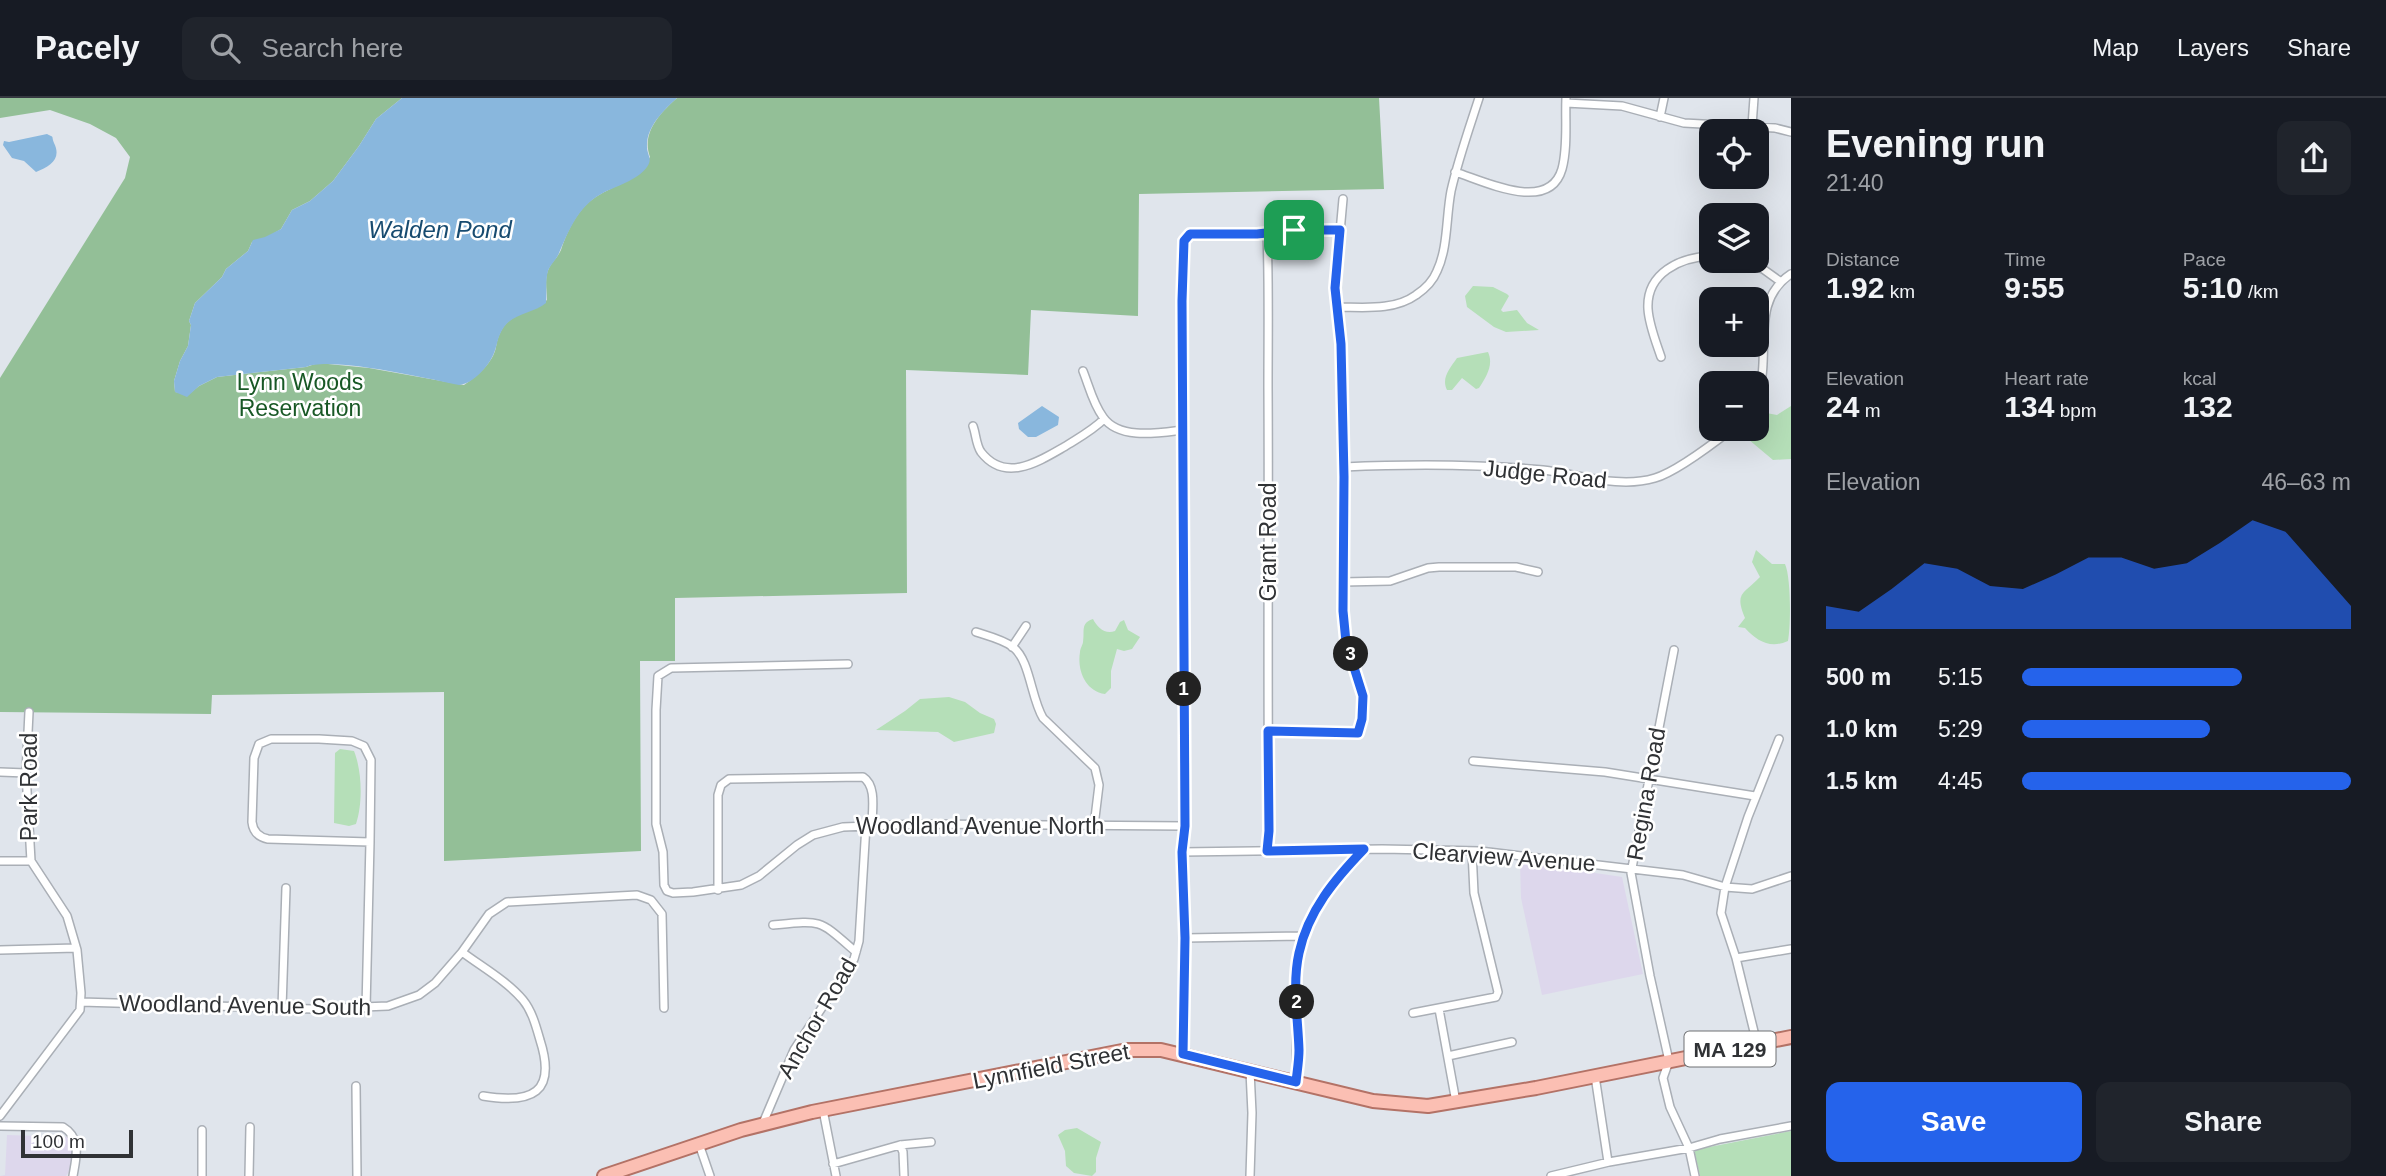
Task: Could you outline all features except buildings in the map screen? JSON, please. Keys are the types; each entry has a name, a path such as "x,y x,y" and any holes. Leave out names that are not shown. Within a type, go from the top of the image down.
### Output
{"main road":[{"name":"Lynnfield Street","path":"604,1176 763,1124 1127,1050 1161,1049 1373,1101 1428,1106 1791,1037"}],"street":[{"path":"1337,307 1388,306 1404,302 1426,287 1439,268 1455,173 1479,98"},
{"path":"1660,117 1664,98"},
{"path":"1752,119 1754,98"},
{"path":"1455,173 1525,193 1549,188 1563,166 1566,101 1622,106 1699,124"},
{"path":"1769,127 1791,132"},
{"path":"1268,731 1358,733 1362,719 1363,696 1346,642 1343,582 1341,344 1335,288 1343,199"},
{"path":"1183,1054 1184,241 1190,234 1340,230"},
{"name":"Grant Road","path":"1267,233 1270,543 1267,630 1267,851"},
{"path":"1661,357 1648,311 1648,299 1662,273 1674,264 1699,257"},
{"path":"1769,273 1781,282"},
{"path":"1763,371 1764,316 1768,302 1781,282 1791,274"},
{"path":"1083,371 1104,419 1114,427 1126,432 1157,433 1182,430"},
{"path":"973,426 979,447 985,455 1003,466 1018,468 1040,461 1089,432 1104,419"},
{"name":"Judge Road","path":"1344,467 1401,465 1498,468 1543,470 1608,481 1648,480 1667,473 1714,441"},
{"path":"1343,582 1390,581 1438,567 1516,567 1538,572"},
{"path":"1013,647 1026,626"},
{"path":"976,632 1013,647 1022,659 1041,715 1095,768 1100,785 1094,826"},
{"name":"Regina Road","path":"1674,650 1632,869 1650,976 1669,1061 1663,1078 1670,1107 1689,1148 1695,1176"},
{"name":"Woodland Avenue North","path":"848,664 670,668 659,674 656,680 656,815 664,862 664,885 667,891 676,893 718,890 741,885 759,876 813,835 833,829 869,825 1185,826"},
{"name":"Park Road","path":"29,712 26,773 31,861 67,916 76,948 80,1002"},
{"path":"366,1008 372,760 364,746 352,741 271,739 259,744 254,758 252,822 259,836 268,839 370,842"},
{"path":"1757,1044 1737,958 1721,913 1725,887 1755,796 1779,739"},
{"path":"1473,761 1648,778 1755,796"},
{"path":"0,772 26,773"},
{"name":"Anchor Road","path":"718,890 718,792 723,783 729,779 863,777 868,781 871,787 869,825 856,952 850,967 794,1050 763,1124"},
{"path":"1296,1082 1299,1054 1298,956 1303,936 1315,909 1336,878 1364,849"},
{"path":"1413,1013 1496,996 1498,992 1474,892 1472,850"},
{"name":"Clearview Avenue","path":"1182,852 1472,850 1683,875 1725,887 1752,889 1791,876"},
{"path":"0,861 31,861"},
{"path":"282,1008 286,888"},
{"name":"Woodland Avenue South","path":"80,1002 282,1008 366,1008 394,1005 419,995 440,979 489,914 511,901 637,895 647,897 657,905 662,914 664,1008"},
{"path":"773,925 810,921 820,923 856,952"},
{"path":"1185,938 1303,936"},
{"path":"0,950 76,948"},
{"path":"1737,958 1791,949"},
{"path":"462,952 523,1001 534,1021 547,1063 543,1081 535,1091 525,1097 512,1100 484,1096"},
{"path":"0,1116 68,1028 80,1010 80,1002"},
{"path":"1439,1009 1456,1102"},
{"path":"1448,1056 1512,1042"},
{"path":"1250,1071 1250,1176"},
{"path":"1595,1076 1608,1162"},
{"path":"356,1086 356,1176"},
{"path":"823,1110 836,1176"},
{"path":"0,1126 63,1127 70,1131 76,1145 73,1176"},
{"path":"1551,1176 1791,1126"},
{"path":"249,1176 250,1128"},
{"path":"202,1130 202,1176"},
{"path":"833,1164 900,1145 931,1142"},
{"path":"699,1143 710,1176"},
{"path":"900,1145 904,1176"}],"shaded area":[{"path":"1520,862 1622,877 1643,974 1542,995 1521,898"},
{"path":"7,1135 70,1137 73,1141 71,1169 66,1176 0,1176 5,1175"}],"green space":[{"name":"Lynn Woods Reservation","path":"0,98 402,98 376,119 333,181 310,201 292,210 281,229 252,242 248,251 226,269 222,277 195,303 189,321 191,325 188,346 174,381 175,392 189,394 217,377 306,367 318,363 369,368 464,385 488,364 504,326 547,300 547,272 560,253 575,219 592,200 639,172 650,157 648,140 654,124 677,98 1379,98 1384,189 1139,194 1138,316 1031,310 1028,375 906,370 907,593 675,598 675,661 640,661 641,851 444,861 444,692 212,695 211,714 0,712 0,378 125,178 130,157 116,138 90,124 50,110 0,118"},
{"path":"1473,286 1493,287 1507,294 1509,296 1501,310 1517,310 1527,323 1539,330 1506,332 1494,327 1467,307 1465,296"},
{"path":"1488,352 1490,366 1479,388 1476,389 1462,378 1452,390 1447,390 1446,377 1457,358"},
{"path":"1791,406 1791,459 1773,460 1750,441 1769,441 1769,414 1777,415"},
{"path":"1756,550 1772,564 1785,564 1790,601 1788,641 1770,644 1754,637 1745,628 1738,627 1745,618 1740,603 1742,594 1760,577 1752,562"},
{"path":"1093,619 1099,627 1108,632 1115,631 1124,620 1128,630 1140,637 1132,649 1117,649 1111,671 1111,688 1105,694 1092,689 1084,679 1080,666 1084,628 1086,623"},
{"path":"949,697 965,702 994,719 994,733 954,742 938,732 876,730 920,699"},
{"path":"340,749 354,751 360,777 358,816 356,824 349,826 334,823 335,753"},
{"path":"1077,1128 1101,1142 1096,1158 1096,1172 1092,1176 1074,1173 1066,1166 1065,1151 1058,1135 1065,1130"},
{"path":"1791,1131 1791,1176 1700,1176 1694,1150"}],"water":[{"name":"Walden Pond","path":"402,98 677,98 649,133 647,147 650,162 647,167 632,180 593,199 580,212 548,271 546,303 508,322 488,363 480,374 470,381 459,385 357,366 319,364 217,377 199,386 187,397 175,392 174,381 188,346 191,325 189,321 195,303 222,277 226,269 248,251 253,240 281,229 292,210 310,201 333,181 376,119"},
{"path":"47,134 52,137 56,158 36,172 24,161 12,158 3,145 4,141"},
{"path":"1042,406 1059,417 1058,425 1036,437 1028,437 1019,429 1018,423"}],"route":[{"path":"1294,230 1340,230 1335,288 1341,344 1343,611 1346,642 1363,696 1362,719 1358,733 1268,731 1267,851 1364,849 1336,878 1315,909 1303,936 1298,956 1299,1054 1296,1082 1183,1054 1185,938 1182,852 1185,826 1182,627 1184,241 1190,234 1208,232 1257,234 1294,230"}]}
